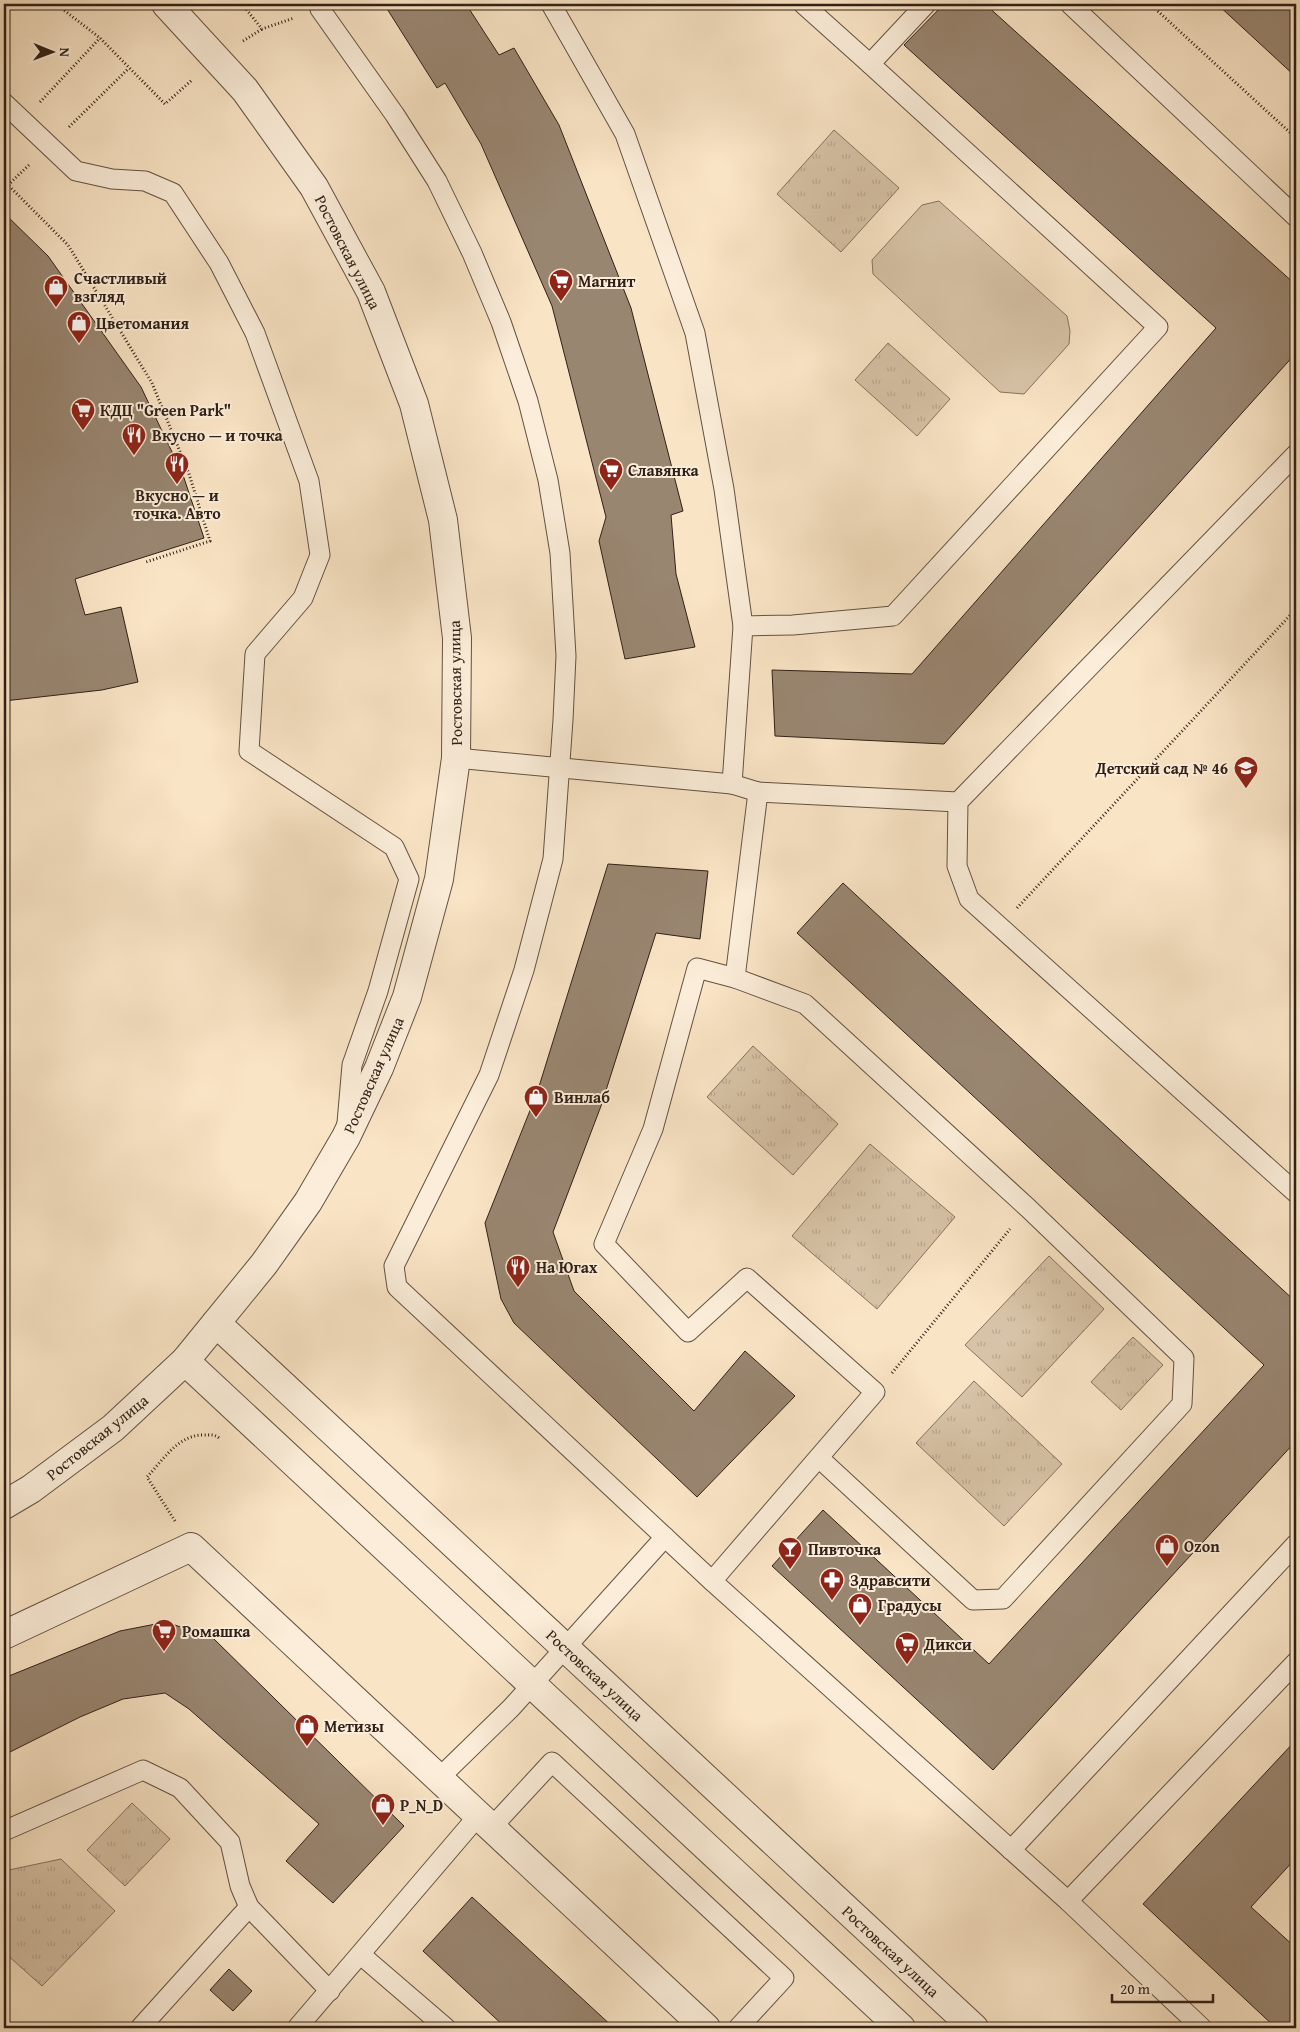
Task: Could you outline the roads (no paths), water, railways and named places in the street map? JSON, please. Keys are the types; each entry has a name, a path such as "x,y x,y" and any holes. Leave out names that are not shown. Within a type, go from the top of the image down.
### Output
{"street":[{"name":"Ростовская улица","path":"4,1505 31,1489 113,1428 185,1361 264,1264 297,1218 346,1137 379,1068 407,997 439,879 456,758 457,638 443,520 414,404 407,385 371,292 314,187 245,90 166,4"},
{"name":"Ростовская улица","path":"216,1322 974,2028"},
{"path":"185,1361 901,2028"},
{"path":"4,1635 191,1547 706,2028"}],"lane":[{"path":"551,4 625,134 695,333 724,490 743,626 732,784"},
{"path":"743,626 793,625 893,616 1158,327 803,4"},
{"path":"870,64 926,4"},
{"path":"1070,4 1296,217"},
{"path":"319,6 395,115 437,181 472,253 502,322 528,401 548,480 560,552 566,656 553,859 524,970 490,1075 394,1266 397,1288 712,1581 1068,1901 1202,2028"},
{"path":"4,103 76,170 112,179 144,181 174,193 219,263 255,333 309,481 320,555 303,598 255,654 249,751 394,846 409,879 378,991 352,1064 346,1137"},
{"path":"1296,454 958,802 957,866 968,899 1296,1193"},
{"path":"456,758 732,784 758,792 958,802"},
{"path":"735,978 758,792"},
{"path":"712,1581 875,1392 747,1278 688,1332 604,1244 653,1129 697,968 735,978 805,1004 1028,1208 1184,1358 1182,1404 1003,1600 972,1600 819,1458"},
{"path":"438,1779 511,1708 665,1537"},
{"path":"1011,1850 1296,1544"},
{"path":"1068,1901 1296,1662"},
{"path":"297,2028 361,1955 484,1822 552,1762 784,1978 738,2028"},
{"path":"4,1831 143,1770 180,1788 230,1842 240,1886 249,1907 330,1991"},
{"path":"140,2028 249,1907"},
{"path":"361,1955 446,2028"}],"place":[{"name":"Магнит","path":"561,302"},
{"name":"Счастливый взгляд","path":"56,308"},
{"name":"Цветомания","path":"79,344"},
{"name":"КДЦ \"Green Park\"","path":"83,431"},
{"name":"Вкусно — и точка","path":"134,456"},
{"name":"Вкусно — и точка. Авто","path":"177,485"},
{"name":"Славянка","path":"611,491"},
{"name":"Детский сад № 46","path":"1246,789"},
{"name":"Винлаб","path":"536,1118"},
{"name":"На Югах","path":"518,1288"},
{"name":"Ozon","path":"1167,1567"},
{"name":"Пивточка","path":"790,1570"},
{"name":"Здравсити","path":"832,1601"},
{"name":"Градусы","path":"860,1626"},
{"name":"Ромашка","path":"164,1652"},
{"name":"Дикси","path":"907,1665"},
{"name":"Метизы","path":"307,1747"},
{"name":"P_N_D","path":"383,1826"}]}
